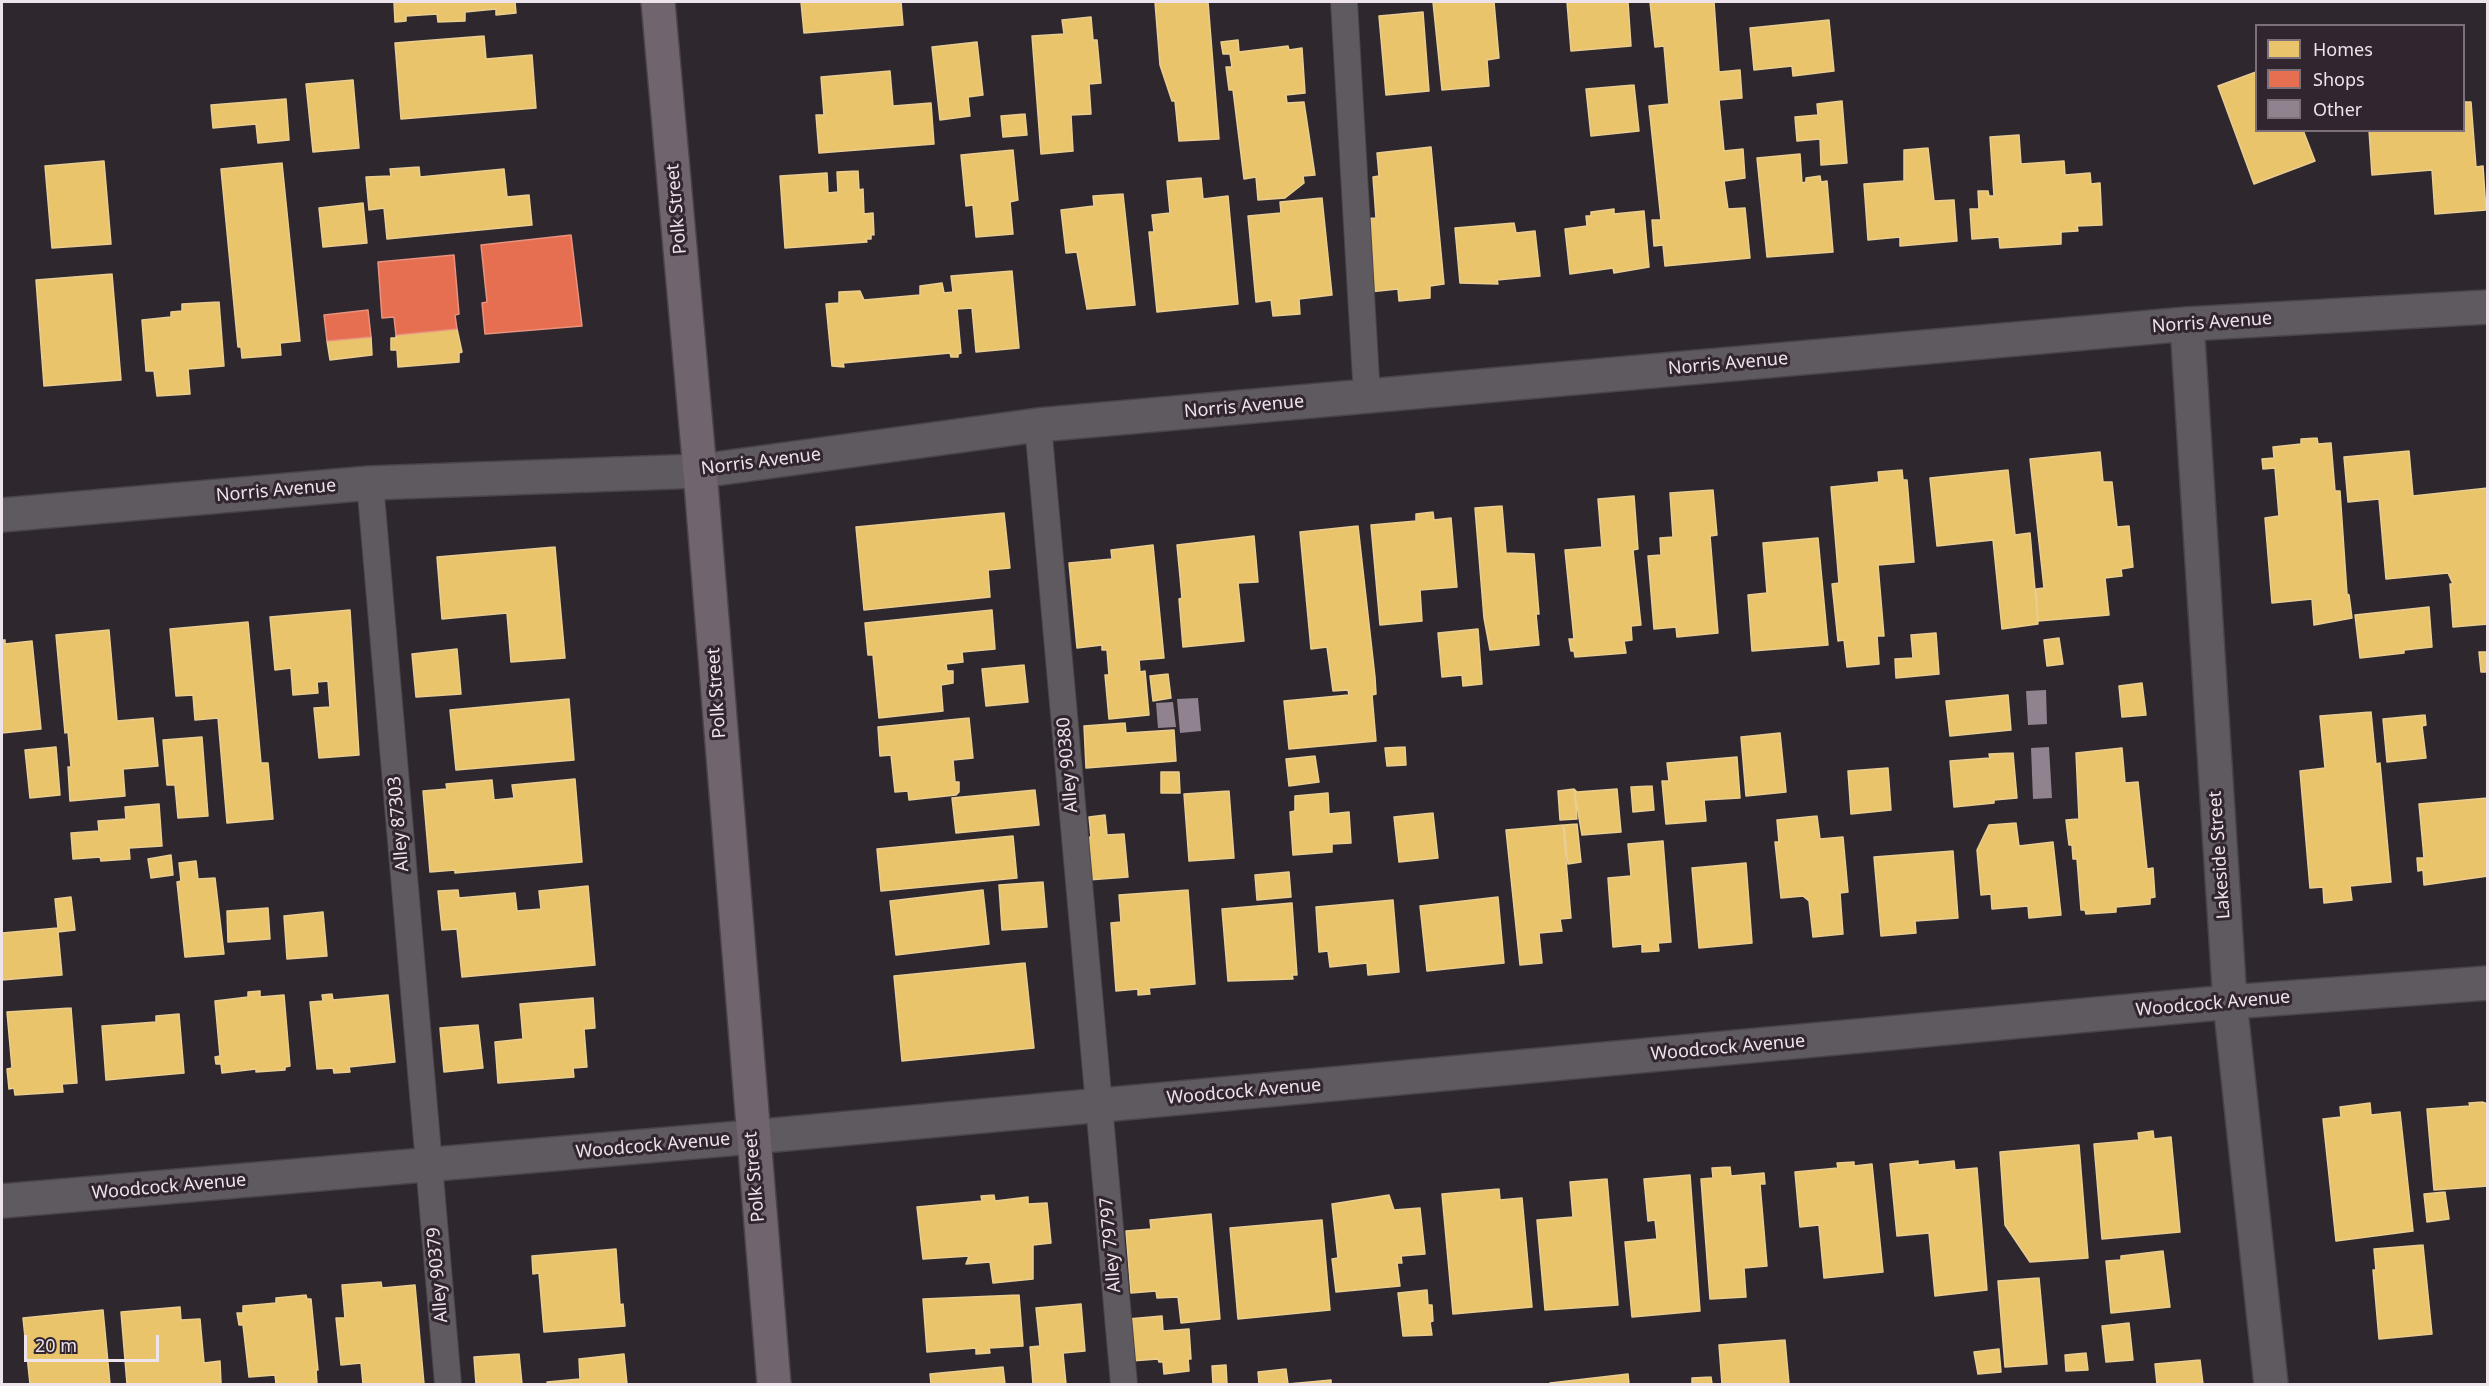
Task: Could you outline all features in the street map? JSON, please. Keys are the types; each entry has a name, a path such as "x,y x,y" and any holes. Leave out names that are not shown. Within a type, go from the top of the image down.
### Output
{"main road":[{"name":"Polk Street","path":"658,2 700,471 752,1137 774,1384"}],"street":[{"name":"Norris Avenue","path":"2,515 370,483 700,471 1038,425 2187,324 2487,307"},
{"name":"Lakeside Street","path":"2187,324 2230,1002 2271,1384"},
{"name":"Woodcock Avenue","path":"2,1202 752,1137 2230,1002 2487,983"}],"lane":[{"path":"1344,2 1367,396"},
{"name":"Alley 90380","path":"1038,425 1098,1105"},
{"name":"Alley 87303","path":"370,483 428,1165"},
{"name":"Alley 79797","path":"1098,1105 1124,1384"},
{"name":"Alley 90379","path":"428,1165 448,1384"}],"building: Homes":[{"path":"394,2 515,2 516,13 496,15 496,9 465,12 465,21 438,22 437,14 406,16 406,21 395,22"},
{"path":"801,2 901,2 903,25 804,33"},
{"path":"1155,2 1208,2 1219,139 1179,141 1175,101 1172,101 1160,65"},
{"path":"1433,2 1494,2 1499,58 1487,60 1489,86 1442,90"},
{"path":"1567,2 1628,2 1631,46 1571,51"},
{"path":"1650,2 1714,2 1719,72 1740,70 1742,98 1719,100 1724,151 1743,149 1745,178 1724,181 1728,209 1745,208 1750,258 1665,266 1663,245 1654,246 1652,220 1661,220 1649,106 1669,104 1664,46 1655,47"},
{"path":"1423,12 1429,91 1386,95 1379,16"},
{"path":"1091,17 1093,40 1097,40 1101,83 1089,84 1091,114 1071,115 1073,151 1041,154 1032,36 1064,34 1062,20"},
{"path":"1829,20 1834,71 1793,76 1792,66 1754,70 1750,28"},
{"path":"484,36 486,59 532,55 536,108 401,119 395,43"},
{"path":"1238,40 1239,52 1288,46 1289,50 1302,48 1305,93 1286,95 1287,103 1304,102 1315,175 1303,176 1304,183 1285,198 1258,200 1256,177 1244,179 1233,90 1229,90 1226,67 1232,67 1230,54 1223,54 1221,42"},
{"path":"977,42 983,95 968,97 970,116 940,120 932,47"},
{"path":"890,71 893,106 931,103 934,144 819,153 816,115 824,115 821,77"},
{"path":"2255,72 2255,132 2304,132 2315,161 2254,184 2218,86"},
{"path":"353,80 359,148 313,152 306,84"},
{"path":"1634,85 1639,131 1591,136 1586,89"},
{"path":"286,99 289,140 258,143 256,124 213,128 211,105"},
{"path":"1842,101 1847,163 1821,165 1820,139 1797,141 1795,117 1818,115 1817,104"},
{"path":"2465,102 2471,102 2476,167 2483,166 2486,210 2435,214 2432,170 2372,175 2369,132 2465,132"},
{"path":"1025,114 1027,135 1003,137 1001,116"},
{"path":"2019,135 2021,164 2064,161 2065,175 2090,173 2091,184 2100,183 2102,225 2077,226 2078,231 2061,232 2061,244 2000,248 1999,237 1972,239 1970,209 1979,209 1978,191 1988,191 1989,196 1994,196 1990,137"},
{"path":"1431,147 1444,284 1430,286 1430,298 1399,301 1398,289 1369,292 1362,219 1376,218 1373,177 1379,176 1377,153"},
{"path":"1928,148 1934,201 1954,200 1957,241 1900,246 1900,237 1868,240 1864,184 1904,181 1904,150"},
{"path":"1013,150 1018,200 1010,202 1013,234 976,237 973,205 966,206 961,155"},
{"path":"1800,154 1802,183 1806,182 1806,178 1820,176 1821,182 1827,181 1833,252 1767,257 1757,158"},
{"path":"104,161 111,244 52,248 45,166"},
{"path":"282,163 300,341 280,343 281,355 242,358 241,347 238,347 221,169"},
{"path":"419,167 420,177 504,169 507,197 529,195 532,225 387,239 384,208 369,210 366,177 391,176 390,169"},
{"path":"858,171 859,190 863,189 864,214 873,213 874,235 871,234 871,239 866,239 867,242 785,248 780,176 827,173 828,193 838,192 837,172"},
{"path":"1201,178 1203,199 1228,196 1238,304 1157,312 1149,232 1154,232 1152,215 1170,213 1167,181"},
{"path":"1123,194 1135,305 1087,309 1077,252 1066,253 1061,210 1094,206 1093,196"},
{"path":"1322,198 1332,295 1299,299 1300,314 1273,316 1271,300 1256,302 1248,216 1281,213 1280,202"},
{"path":"363,203 367,243 323,247 319,208"},
{"path":"1614,209 1614,214 1644,211 1649,267 1614,273 1613,268 1570,274 1565,229 1587,226 1586,216 1591,216 1591,212"},
{"path":"1514,223 1516,233 1535,231 1540,276 1497,280 1498,284 1460,283 1455,228"},
{"path":"1012,271 1019,348 976,352 972,308 957,309 961,353 958,357 951,357 950,353 843,363 844,367 832,366 826,304 839,303 839,292 860,291 864,300 920,295 920,286 942,283 944,293 953,292 951,276"},
{"path":"112,274 121,380 44,386 36,280"},
{"path":"219,302 224,366 188,369 190,394 157,396 154,371 146,371 142,320 171,317 171,312 182,311 182,304"},
{"path":"457,329 462,352 459,353 459,362 398,367 397,350 391,350 391,338 396,338 396,335"},
{"path":"371,337 372,355 330,360 327,341"},
{"path":"2317,438 2318,444 2331,443 2335,491 2340,491 2347,594 2352,618 2314,625 2312,599 2272,603 2265,518 2279,516 2275,468 2263,469 2262,459 2274,458 2273,447 2301,444 2301,439"},
{"path":"2409,451 2413,496 2488,488 2488,624 2453,627 2450,584 2453,584 2448,573 2386,579 2379,499 2348,502 2344,457"},
{"path":"2100,452 2103,482 2112,482 2117,527 2129,526 2133,567 2121,569 2122,576 2105,578 2109,615 2038,621 2036,589 2044,588 2030,459"},
{"path":"1902,470 1903,480 1907,480 1914,562 1878,565 1884,636 1877,636 1879,664 1847,667 1844,640 1838,641 1832,584 1839,583 1831,487 1879,482 1878,472"},
{"path":"2008,470 2015,535 2030,533 2038,624 2002,629 1993,540 1937,546 1930,478"},
{"path":"1713,490 1717,535 1710,536 1718,633 1677,637 1676,627 1654,629 1648,556 1661,555 1660,538 1673,537 1670,493"},
{"path":"1634,496 1638,549 1633,550 1641,625 1631,626 1632,640 1624,641 1626,653 1575,657 1574,651 1571,651 1569,639 1574,639 1565,550 1602,547 1598,499"},
{"path":"1502,506 1506,553 1534,554 1539,645 1490,650 1484,618 1475,508"},
{"path":"1433,512 1434,520 1451,518 1457,587 1420,590 1422,621 1380,625 1371,525 1416,521 1416,514"},
{"path":"1004,513 1010,568 988,570 990,597 864,610 856,527"},
{"path":"1358,526 1375,677 1376,694 1372,695 1376,741 1289,749 1284,701 1349,695 1348,690 1333,691 1327,647 1311,649 1300,532"},
{"path":"1254,536 1258,582 1238,583 1244,641 1183,647 1179,599 1182,598 1177,545"},
{"path":"1818,538 1828,645 1752,651 1748,595 1767,593 1763,543"},
{"path":"1153,545 1164,658 1139,660 1140,672 1145,671 1149,715 1109,719 1105,675 1109,675 1107,650 1102,650 1102,645 1077,648 1069,563 1112,559 1111,550"},
{"path":"555,547 565,658 511,662 507,613 442,619 437,557"},
{"path":"2429,607 2432,647 2360,658 2355,615"},
{"path":"350,610 359,755 319,758 314,708 330,707 328,681 317,682 318,693 293,695 291,668 275,670 270,617"},
{"path":"992,610 995,649 962,652 963,662 946,664 947,671 953,671 953,683 941,685 943,711 879,718 873,655 868,655 865,623"},
{"path":"248,622 261,763 268,763 273,819 227,823 218,718 195,720 193,695 176,696 170,629"},
{"path":"1478,629 1482,684 1463,686 1462,675 1442,677 1438,633"},
{"path":"109,630 117,721 153,718 158,766 123,769 125,796 70,801 68,767 71,767 68,732 65,733 56,635"},
{"path":"1936,633 1939,674 1896,678 1895,659 1913,658 1911,635"},
{"path":"2059,638 2063,664 2047,666 2044,640"},
{"path":"2,640 5,640 5,644 32,641 41,729 2,733"},
{"path":"457,649 461,694 416,697 412,654"},
{"path":"2479,652 2488,652 2488,672 2481,672"},
{"path":"1024,665 1028,702 986,706 982,669"},
{"path":"1168,674 1171,698 1153,701 1150,676"},
{"path":"2142,683 2146,715 2122,717 2119,686"},
{"path":"2008,695 2011,730 1950,736 1946,701"},
{"path":"569,699 574,760 456,770 450,710"},
{"path":"2371,712 2376,764 2380,763 2391,882 2350,886 2352,900 2324,903 2323,887 2310,888 2300,771 2325,768 2320,716"},
{"path":"2425,715 2426,725 2422,726 2426,758 2387,762 2383,719"},
{"path":"969,718 973,758 953,760 955,782 959,782 959,792 956,795 909,800 908,791 895,792 891,755 880,756 878,727"},
{"path":"1125,723 1126,733 1174,730 1176,761 1086,768 1084,726"},
{"path":"1780,733 1786,792 1746,796 1741,737"},
{"path":"202,737 208,816 178,818 175,785 167,785 163,740"},
{"path":"56,747 60,795 30,798 25,750"},
{"path":"1405,747 1406,765 1387,766 1385,748"},
{"path":"2122,748 2125,783 2138,782 2147,869 2153,868 2155,897 2150,898 2150,904 2116,907 2116,912 2086,914 2085,910 2081,910 2077,859 2073,859 2072,845 2069,845 2066,820 2079,819 2076,753"},
{"path":"2013,753 2017,798 1954,807 1950,761 1990,758 1989,754"},
{"path":"1315,756 1319,782 1289,786 1286,759"},
{"path":"1737,757 1740,798 1704,800 1706,821 1666,824 1662,781 1669,781 1667,763"},
{"path":"1888,768 1891,810 1851,814 1848,771"},
{"path":"1161,772 1179,772 1180,793 1161,793"},
{"path":"575,779 582,862 455,873 455,870 430,872 423,791 447,789 446,784 492,780 494,800 514,798 512,785"},
{"path":"1652,786 1654,810 1633,812 1631,787"},
{"path":"1574,789 1577,819 1560,820 1558,791"},
{"path":"1574,789 1577,792 1617,789 1621,832 1582,835"},
{"path":"1035,790 1039,825 956,833 952,798"},
{"path":"1229,791 1234,858 1189,861 1184,794"},
{"path":"1328,793 1329,814 1349,812 1351,843 1332,844 1332,852 1293,855 1290,812 1295,811 1295,796"},
{"path":"2488,798 2488,876 2424,885 2423,870 2418,871 2417,858 2424,858 2419,804"},
{"path":"159,804 162,846 129,848 130,859 101,861 100,857 73,859 71,833 99,831 98,821 126,819 125,807"},
{"path":"1433,813 1438,858 1399,862 1394,817"},
{"path":"1105,815 1107,835 1124,834 1128,877 1088,880 1084,838 1091,837 1089,817"},
{"path":"1817,816 1820,839 1843,837 1848,892 1840,893 1843,934 1813,937 1809,901 1803,896 1781,898 1775,842 1779,842 1777,820"},
{"path":"2016,823 2019,846 2053,842 2061,915 2029,918 2028,906 1992,909 1991,894 1981,895 1977,850 1989,825"},
{"path":"1577,824 1581,862 1568,864 1564,825"},
{"path":"1563,825 1571,918 1560,919 1562,931 1539,933 1542,963 1520,965 1506,830"},
{"path":"1013,836 1017,878 881,891 877,849"},
{"path":"1663,841 1671,942 1658,943 1659,951 1642,952 1642,944 1613,947 1608,878 1631,876 1628,844"},
{"path":"1953,851 1958,918 1915,921 1916,933 1881,936 1874,857"},
{"path":"171,855 173,875 151,878 148,859"},
{"path":"196,861 198,879 215,878 224,954 185,957 177,882 181,881 179,863"},
{"path":"1746,863 1752,943 1699,948 1692,868"},
{"path":"1289,872 1291,897 1257,900 1255,875"},
{"path":"1043,882 1047,927 1002,930 999,885"},
{"path":"588,886 595,965 462,977 457,929 442,930 438,891 458,890 459,898 515,893 517,911 541,909 539,891"},
{"path":"983,890 989,944 896,955 890,901"},
{"path":"1188,890 1195,984 1149,988 1150,994 1138,995 1138,989 1116,991 1111,923 1121,922 1119,895"},
{"path":"71,897 75,930 58,932 62,975 2,980 2,933 58,928 55,899"},
{"path":"1498,897 1504,963 1427,971 1420,906"},
{"path":"1393,900 1399,972 1368,975 1367,963 1330,967 1328,951 1319,952 1316,907"},
{"path":"1292,903 1297,975 1292,975 1293,979 1228,981 1222,909"},
{"path":"268,908 270,939 228,942 227,911"},
{"path":"323,912 327,956 287,959 284,916"},
{"path":"1025,963 1034,1048 902,1061 894,976"},
{"path":"260,991 260,997 284,995 290,1066 285,1067 285,1070 256,1072 256,1069 222,1073 221,1064 216,1064 215,1057 220,1056 215,1001 248,997 248,992"},
{"path":"332,994 333,1000 388,995 395,1062 349,1067 350,1072 334,1073 333,1068 317,1069 310,1002 323,1001 322,995"},
{"path":"593,998 595,1028 584,1029 587,1067 573,1068 574,1077 498,1083 495,1042 523,1039 520,1004"},
{"path":"71,1008 77,1083 62,1084 63,1092 15,1095 14,1088 9,1089 7,1069 12,1068 7,1012"},
{"path":"179,1014 184,1073 106,1080 102,1026 156,1022 156,1016"},
{"path":"478,1025 483,1068 444,1072 440,1028"},
{"path":"2370,1103 2371,1115 2400,1112 2413,1231 2336,1241 2323,1119 2341,1117 2340,1107"},
{"path":"2469,1103 2488,1104 2488,1186 2434,1190 2427,1109 2470,1106"},
{"path":"2153,1131 2154,1139 2171,1137 2180,1232 2102,1239 2094,1144 2139,1140 2138,1133"},
{"path":"2079,1145 2088,1258 2030,1262 2005,1225 2000,1152"},
{"path":"1918,1161 1918,1165 1954,1161 1955,1170 1977,1168 1987,1290 1935,1296 1929,1233 1897,1236 1890,1164"},
{"path":"1854,1162 1854,1166 1872,1164 1883,1272 1824,1278 1819,1225 1800,1227 1795,1172 1838,1168 1837,1163"},
{"path":"1730,1167 1731,1176 1764,1173 1765,1184 1760,1184 1767,1266 1744,1268 1746,1297 1710,1299 1701,1179 1713,1178 1712,1168"},
{"path":"1690,1175 1700,1311 1632,1317 1625,1242 1657,1239 1655,1220 1648,1221 1644,1179"},
{"path":"1607,1179 1618,1305 1545,1310 1537,1220 1573,1217 1570,1182"},
{"path":"1499,1189 1500,1200 1522,1198 1532,1307 1453,1314 1442,1194"},
{"path":"2445,1192 2449,1219 2427,1222 2424,1194"},
{"path":"994,1195 995,1201 1028,1197 1028,1204 1047,1203 1051,1243 1033,1245 1033,1279 993,1283 990,1262 966,1264 969,1256 923,1259 917,1207 982,1201 981,1196"},
{"path":"1389,1195 1394,1210 1420,1208 1425,1254 1401,1256 1402,1263 1397,1263 1400,1286 1336,1292 1332,1259 1338,1258 1332,1204"},
{"path":"1211,1214 1220,1319 1181,1323 1178,1297 1157,1298 1156,1291 1131,1293 1126,1231 1151,1229 1150,1220"},
{"path":"1322,1220 1330,1310 1238,1319 1230,1228"},
{"path":"2423,1245 2432,1334 2379,1339 2373,1270 2376,1270 2374,1249"},
{"path":"616,1249 620,1305 623,1304 625,1326 544,1332 539,1273 533,1274 532,1256"},
{"path":"2163,1251 2170,1307 2111,1313 2106,1261 2121,1260 2121,1256"},
{"path":"2039,1278 2047,1364 2005,1367 1998,1281"},
{"path":"381,1282 382,1288 415,1285 424,1384 363,1384 361,1363 341,1365 336,1318 345,1318 342,1285"},
{"path":"1427,1290 1428,1305 1432,1305 1433,1321 1430,1322 1432,1335 1403,1336 1398,1293"},
{"path":"306,1295 307,1299 311,1299 318,1370 316,1370 317,1384 276,1384 275,1375 249,1377 243,1325 239,1325 237,1313 243,1313 243,1306 276,1303 276,1298"},
{"path":"1019,1295 1023,1346 989,1348 990,1353 976,1354 976,1348 927,1352 923,1299"},
{"path":"1081,1304 1085,1351 1063,1353 1066,1384 1033,1384 1030,1347 1040,1346 1036,1308"},
{"path":"180,1307 181,1320 200,1319 204,1363 220,1361 221,1384 127,1384 121,1312"},
{"path":"103,1310 110,1384 30,1384 23,1318"},
{"path":"1162,1316 1163,1331 1189,1329 1191,1359 1188,1359 1189,1371 1164,1374 1163,1362 1159,1362 1158,1359 1131,1361 1128,1319"},
{"path":"2129,1323 2133,1360 2106,1362 2102,1326"},
{"path":"1785,1340 1789,1384 1722,1384 1719,1345"},
{"path":"1999,1349 2001,1372 1978,1374 1974,1352"},
{"path":"2086,1353 2088,1370 2066,1371 2065,1355"},
{"path":"519,1354 522,1384 476,1384 474,1357"},
{"path":"624,1354 627,1384 548,1384 547,1382 580,1379 579,1359"},
{"path":"2200,1360 2203,1384 2157,1384 2155,1364"},
{"path":"1226,1365 1227,1384 1213,1384 1212,1366"},
{"path":"1003,1367 1005,1384 931,1384 930,1374"},
{"path":"1286,1369 1288,1384 1259,1384 1258,1372"},
{"path":"1628,1374 1629,1384 1550,1384 1550,1383"},
{"path":"1711,1377 1712,1384 1692,1384 1692,1378"},
{"path":"1331,1380 1331,1384 1288,1384"}],"building: Shops":[{"path":"571,235 582,326 485,334 482,303 487,302 481,245"},
{"path":"454,255 459,314 455,315 457,329 396,335 394,317 382,318 378,262"},
{"path":"368,310 371,337 327,341 324,315"}],"building: Other":[{"path":"2046,690 2047,724 2028,725 2026,691"},
{"path":"1198,698 1201,731 1180,733 1177,699"},
{"path":"1173,702 1176,727 1158,728 1156,703"},
{"path":"2049,747 2052,798 2033,799 2031,748"}]}
